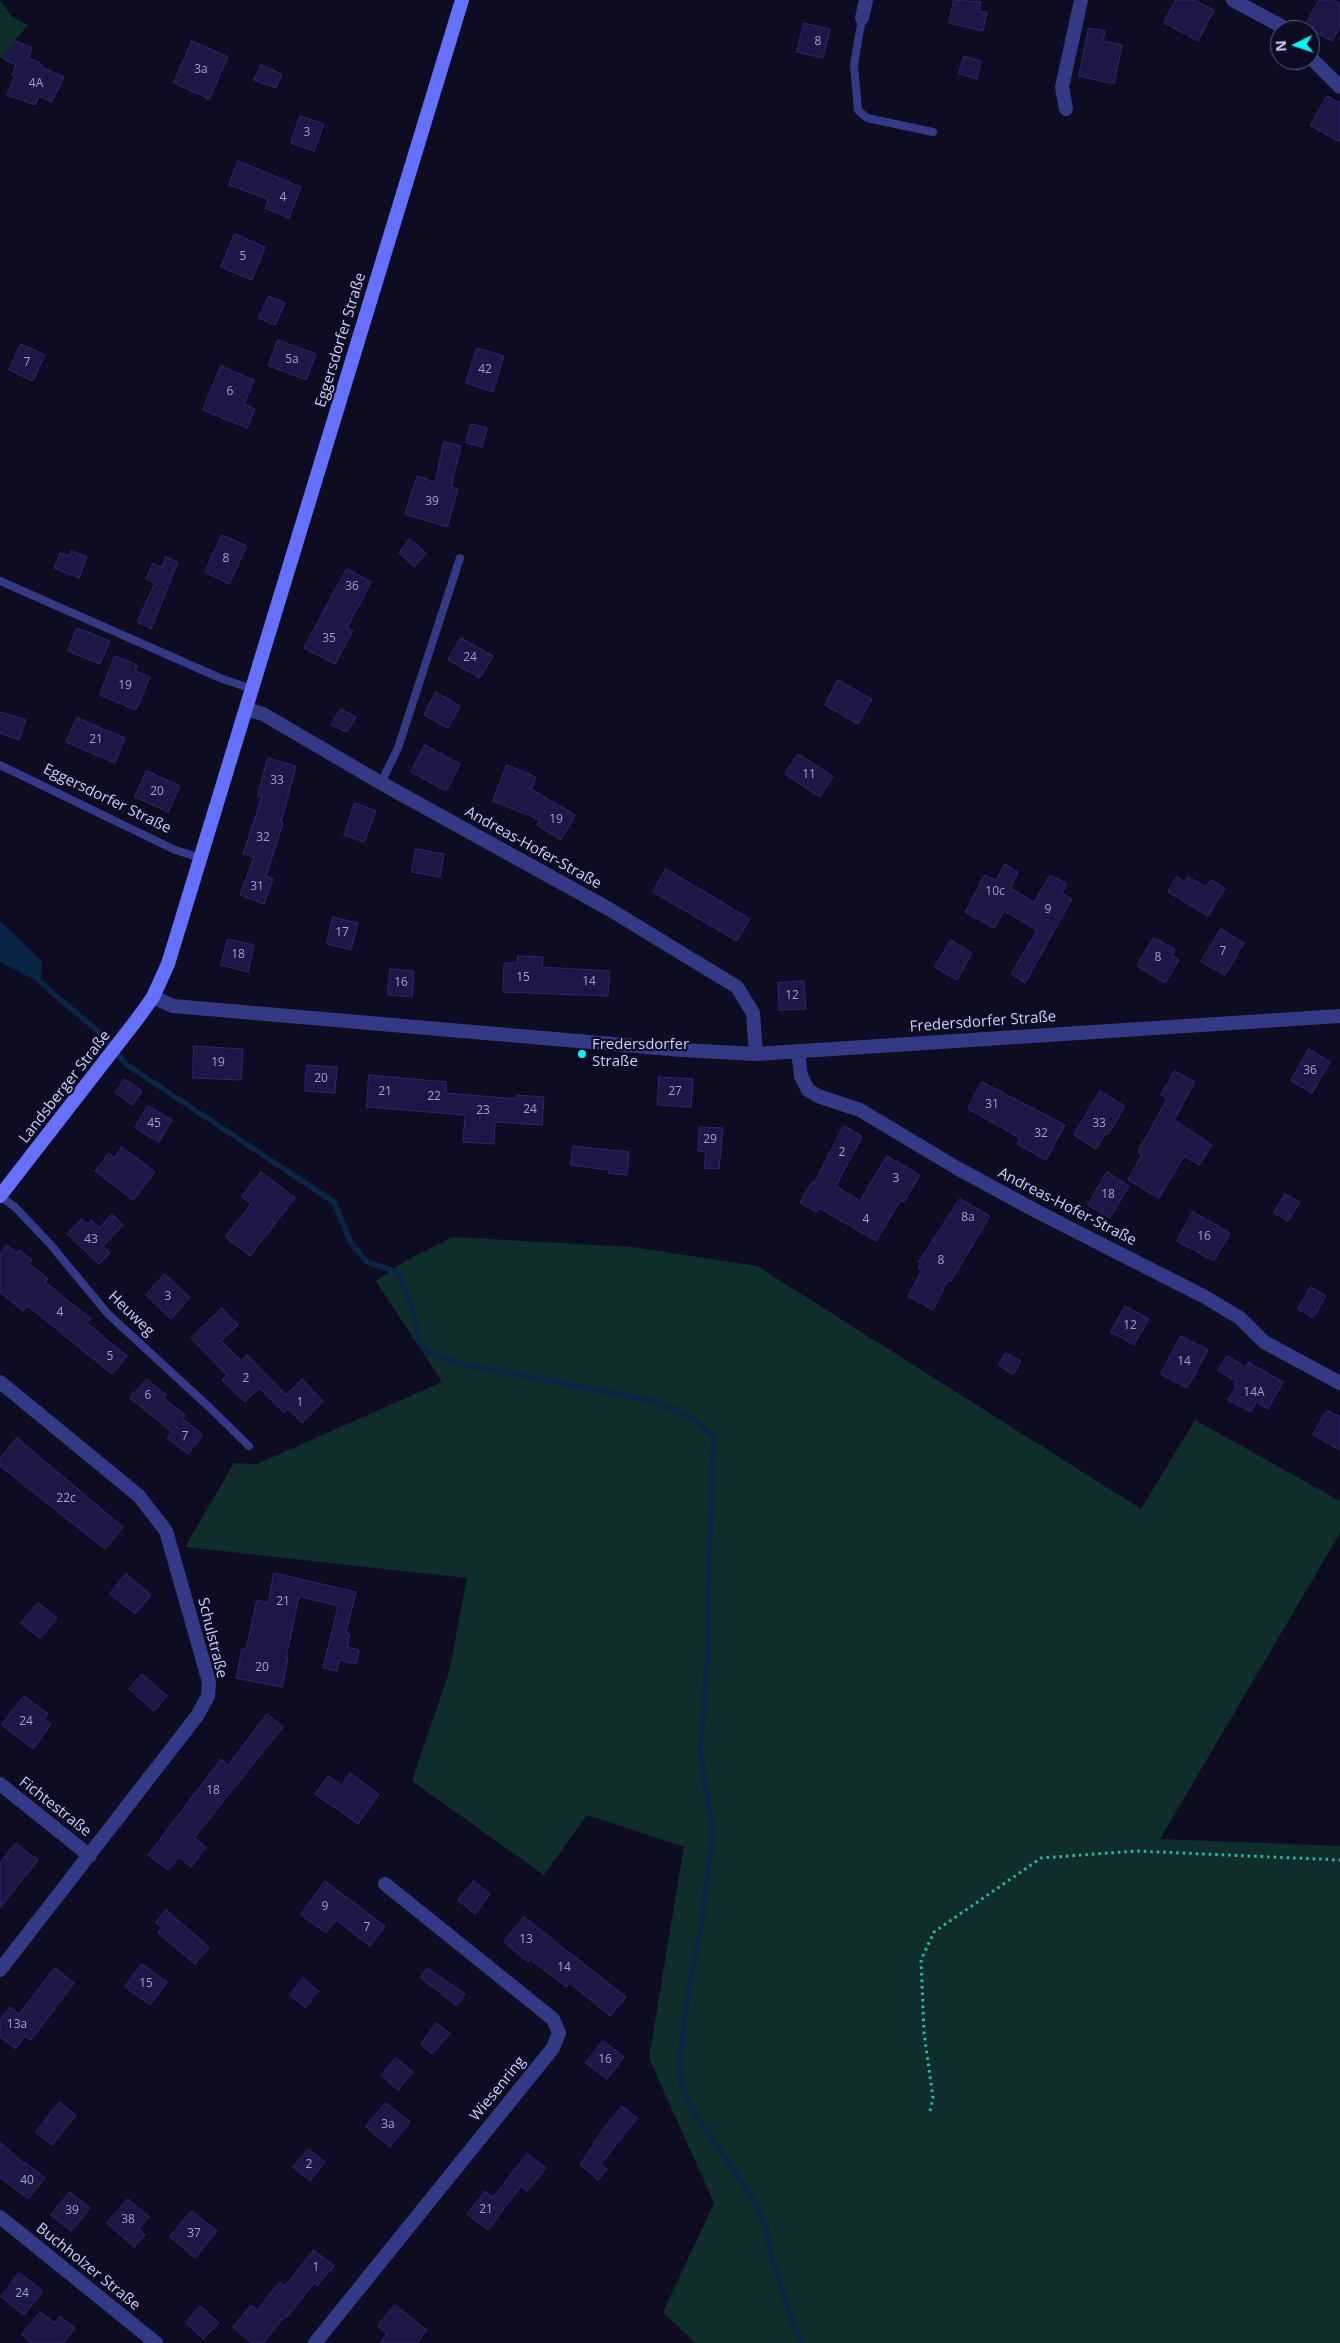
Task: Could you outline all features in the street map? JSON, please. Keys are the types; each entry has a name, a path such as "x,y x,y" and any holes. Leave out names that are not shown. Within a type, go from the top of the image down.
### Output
{"main road":[{"name":"Eggersdorfer Straße","path":"153,996 168,964 201,858 462,0"},
{"name":"Landsberger Straße","path":"0,1196 114,1051 153,996"}],"street":[{"path":"862,18 866,0"},
{"path":"1066,109 1062,87 1081,0"},
{"path":"1232,0 1270,20"},
{"path":"1320,67 1340,87"},
{"name":"Andreas-Hofer-Straße","path":"246,708 263,714 609,909 737,986 753,1013 756,1054"},
{"name":"Fredersdorfer Straße","path":"153,996 173,1006 682,1050 756,1054 1340,1016"},
{"name":"Andreas-Hofer-Straße","path":"798,1051 801,1076 808,1090 818,1096 860,1110 1030,1208 1205,1297 1240,1318 1264,1342 1340,1384"},
{"name":"Schulstraße","path":"0,1382 139,1496 160,1521 166,1531 208,1682 208,1696 197,1716 0,1970"},
{"name":"Fichtestraße","path":"0,1784 90,1856"},
{"name":"Wiesenring","path":"315,2343 553,2048 559,2033 553,2019 385,1884"},
{"name":"Buchholzer Straße","path":"0,2217 156,2343"}],"lane":[{"path":"862,18 854,65 858,110 867,118 933,132"},
{"path":"381,782 398,748 460,558"},
{"path":"0,581 220,678 252,689"},
{"name":"Eggersdorfer Straße","path":"0,765 175,850 201,858"},
{"name":"Heuweg","path":"0,1196 15,1207 50,1244 108,1314 249,1446"}],"path":[{"path":"930,2111 933,2098 924,2034 921,1960 934,1932 1041,1858 1136,1851 1340,1860"}],"green space":[{"path":"0,0 11,16 28,25 0,58"},
{"path":"453,1237 632,1247 757,1266 1141,1509 1195,1420 1340,1501 1340,1533 1160,1839 1340,1846 1340,2343 695,2343 663,2312 714,2203 649,2058 684,1847 587,1815 544,1875 412,1781 449,1672 467,1578 185,1547 234,1463 257,1464 442,1382 376,1281 407,1260"}],"water":[{"path":"0,921 42,961 41,983 0,962"}],"building":[{"path":"954,0 981,2 979,11 987,12 983,31 949,23"},
{"path":"1176,0 1194,0 1214,10 1198,41 1164,23"},
{"path":"1319,0 1332,0 1340,4 1340,27 1332,41 1320,35 1320,20 1309,20"},
{"path":"804,23 830,29 823,58 797,52"},
{"path":"1089,28 1105,31 1103,41 1122,45 1114,84 1079,76"},
{"path":"16,41 32,48 28,58 40,63 43,68 64,77 52,102 39,96 35,105 7,95 15,77 12,75 16,65 2,58"},
{"path":"192,41 228,57 209,99 174,83"},
{"path":"964,56 981,61 977,79 959,74"},
{"path":"261,65 282,74 276,88 254,80"},
{"path":"1327,96 1340,103 1340,142 1311,126"},
{"path":"300,116 324,124 314,151 291,143"},
{"path":"238,161 301,187 289,218 265,208 268,199 229,185"},
{"path":"235,234 265,247 252,280 221,267"},
{"path":"269,296 285,303 275,325 259,318"},
{"path":"278,340 316,354 306,380 269,366"},
{"path":"21,344 45,355 33,381 9,370"},
{"path":"477,348 504,356 493,392 466,383"},
{"path":"221,366 254,380 244,404 255,409 247,428 203,410"},
{"path":"471,424 487,428 482,447 466,443"},
{"path":"444,442 461,446 451,487 458,489 447,527 405,514 417,476 435,482"},
{"path":"222,535 247,546 229,584 205,572"},
{"path":"410,539 426,553 414,567 399,553"},
{"path":"71,551 87,557 79,578 54,568 60,553 69,556"},
{"path":"166,557 178,562 151,629 137,622 155,583 146,579 153,563 162,567"},
{"path":"347,569 371,582 347,628 353,631 335,664 304,648"},
{"path":"77,628 110,641 100,664 68,651"},
{"path":"461,638 493,656 480,678 448,660"},
{"path":"115,656 137,665 135,671 150,677 136,710 100,695"},
{"path":"838,680 872,699 858,724 825,705"},
{"path":"436,692 460,706 448,728 424,715"},
{"path":"341,709 356,717 347,732 331,725"},
{"path":"0,712 26,720 19,740 0,733"},
{"path":"77,718 125,738 115,763 66,742"},
{"path":"425,745 460,764 446,791 411,772"},
{"path":"798,754 833,776 820,797 785,774"},
{"path":"268,758 296,766 281,822 283,823 266,876 273,879 264,904 240,895 254,857 243,854 262,797 258,796"},
{"path":"507,765 536,777 531,789 575,815 561,840 537,825 540,820 493,801"},
{"path":"147,771 180,786 168,812 135,797"},
{"path":"355,803 376,811 364,842 344,835"},
{"path":"416,849 444,854 440,877 412,872"},
{"path":"1005,864 1018,872 1010,888 1034,902 1050,875 1067,884 1062,893 1072,899 1025,983 1011,974 1037,930 1004,911 994,928 965,912 985,875 996,880"},
{"path":"666,869 750,919 737,941 653,892"},
{"path":"1177,877 1185,882 1188,877 1206,887 1211,880 1225,888 1208,916 1168,892"},
{"path":"333,917 358,923 351,950 327,944"},
{"path":"1221,929 1244,943 1225,975 1201,962"},
{"path":"1154,938 1175,949 1172,956 1179,960 1165,983 1137,966"},
{"path":"228,939 254,945 248,972 221,965"},
{"path":"951,940 972,953 957,980 935,967"},
{"path":"518,956 543,957 542,967 610,971 608,996 503,992 504,963 517,963"},
{"path":"390,969 414,971 412,997 388,995"},
{"path":"804,981 806,1009 779,1010 778,983"},
{"path":"194,1046 243,1049 241,1080 193,1078"},
{"path":"1309,1049 1330,1062 1312,1093 1291,1081"},
{"path":"307,1065 337,1067 335,1093 305,1091"},
{"path":"1175,1071 1195,1082 1174,1120 1212,1145 1199,1165 1184,1156 1159,1198 1128,1180 1142,1154 1138,1152 1167,1099 1161,1095"},
{"path":"369,1075 446,1082 446,1093 517,1099 517,1095 544,1097 542,1125 495,1122 494,1144 463,1142 465,1115 367,1107"},
{"path":"659,1077 693,1079 691,1107 658,1105"},
{"path":"125,1079 142,1091 132,1105 115,1093"},
{"path":"982,1082 1065,1125 1046,1160 1017,1144 1020,1138 968,1109"},
{"path":"1100,1091 1125,1106 1108,1135 1106,1133 1096,1149 1074,1135"},
{"path":"148,1106 172,1120 159,1142 135,1128"},
{"path":"844,1126 862,1136 836,1186 860,1201 887,1156 920,1175 904,1202 901,1200 876,1241 819,1208 817,1212 800,1203 812,1182 814,1183"},
{"path":"700,1127 723,1128 719,1169 704,1168 706,1152 698,1151"},
{"path":"573,1146 629,1152 627,1175 608,1173 609,1170 571,1165"},
{"path":"122,1147 155,1172 133,1200 95,1171 109,1153 114,1158"},
{"path":"261,1172 295,1198 250,1256 225,1237 251,1204 242,1197"},
{"path":"1107,1172 1129,1186 1110,1218 1088,1205"},
{"path":"1285,1194 1300,1202 1288,1221 1274,1213"},
{"path":"960,1199 990,1216 951,1281 948,1280 933,1310 908,1296 922,1270 918,1268 921,1263 919,1262"},
{"path":"1193,1212 1230,1233 1214,1261 1177,1241"},
{"path":"112,1214 123,1225 103,1246 110,1253 99,1264 67,1234 82,1219 88,1224 91,1220 99,1228"},
{"path":"7,1245 17,1253 19,1250 32,1260 29,1264 48,1279 45,1282 91,1319 87,1323 127,1356 112,1374 28,1306 23,1311 0,1292 0,1254"},
{"path":"165,1274 190,1298 171,1319 146,1295"},
{"path":"1311,1287 1326,1296 1313,1318 1298,1309"},
{"path":"1125,1306 1149,1319 1134,1345 1111,1332"},
{"path":"222,1308 238,1325 221,1341 241,1361 247,1355 286,1395 302,1379 323,1401 302,1423 288,1409 284,1413 259,1388 245,1402 222,1380 227,1375 191,1338"},
{"path":"1181,1336 1208,1350 1187,1388 1161,1374"},
{"path":"1006,1353 1021,1361 1013,1375 999,1365"},
{"path":"1227,1356 1246,1367 1248,1362 1283,1382 1268,1409 1256,1402 1251,1412 1228,1400 1236,1386 1234,1385 1236,1381 1218,1371"},
{"path":"147,1379 166,1395 164,1398 185,1415 183,1419 203,1435 188,1454 167,1438 172,1432 130,1398"},
{"path":"1327,1410 1340,1417 1340,1450 1313,1435"},
{"path":"17,1438 123,1527 105,1549 0,1466 0,1459"},
{"path":"274,1573 356,1592 346,1633 350,1634 347,1647 359,1650 356,1664 339,1660 337,1671 323,1668 338,1606 299,1596 282,1687 236,1678 242,1649 246,1649 257,1600 268,1603"},
{"path":"126,1574 151,1595 135,1614 110,1594"},
{"path":"38,1603 57,1618 40,1639 21,1623"},
{"path":"142,1674 167,1696 154,1711 129,1689"},
{"path":"24,1696 48,1714 44,1719 51,1724 33,1749 2,1725"},
{"path":"267,1714 283,1727 194,1838 206,1847 191,1867 179,1857 168,1870 148,1855 221,1759 228,1765"},
{"path":"350,1773 379,1794 358,1824 315,1794 328,1776 342,1785"},
{"path":"16,1843 38,1860 0,1908 0,1863"},
{"path":"325,1881 385,1926 370,1946 336,1920 326,1933 301,1915"},
{"path":"474,1881 490,1894 475,1914 458,1900"},
{"path":"166,1910 209,1947 195,1964 158,1933 162,1928 156,1923"},
{"path":"524,1917 626,1997 610,2016 570,1983 566,1987 530,1959 528,1962 504,1942"},
{"path":"142,1964 167,1982 150,2005 125,1987"},
{"path":"55,1968 74,1983 31,2040 25,2036 16,2049 0,2037 0,2020 10,2007 19,2014"},
{"path":"427,1968 465,1994 457,2006 421,1978"},
{"path":"303,1978 318,1991 305,2008 290,1995"},
{"path":"437,2023 450,2033 432,2054 421,2044"},
{"path":"603,2041 624,2057 607,2079 586,2063"},
{"path":"396,2058 413,2072 398,2090 381,2075"},
{"path":"60,2102 76,2115 52,2145 36,2132"},
{"path":"386,2103 410,2122 390,2147 366,2127"},
{"path":"622,2106 637,2118 601,2164 607,2169 598,2180 580,2165 602,2131"},
{"path":"0,2142 24,2164 25,2162 45,2178 28,2199 0,2177"},
{"path":"309,2149 325,2162 310,2181 293,2167"},
{"path":"527,2154 546,2168 527,2191 521,2186 488,2230 467,2214 485,2191 493,2197"},
{"path":"70,2192 90,2208 71,2231 51,2215"},
{"path":"128,2199 149,2217 139,2229 145,2235 134,2247 107,2223"},
{"path":"192,2211 217,2231 195,2258 170,2237"},
{"path":"314,2250 334,2266 317,2286 314,2283 263,2343 252,2343 233,2327 251,2305 257,2310 280,2282 285,2286"},
{"path":"19,2273 43,2291 24,2315 1,2297"},
{"path":"395,2305 427,2330 417,2343 380,2343 387,2334 378,2326"},
{"path":"201,2306 219,2323 203,2339 186,2323"},
{"path":"40,2312 55,2323 60,2316 75,2328 63,2343 32,2343 22,2335"}],"waterway":[{"path":"41,983 99,1032 127,1065 334,1202 351,1243 367,1262 398,1272 412,1308 419,1343 429,1352 457,1363 657,1402 694,1419 714,1437 709,1551 708,1655 700,1751 713,1831 702,1922 687,1996 680,2059 682,2085 692,2110 752,2197 766,2227 773,2261 794,2326 802,2343"}],"place":[{"name":"Fredersdorfer Straße","path":"582,1054"}]}
